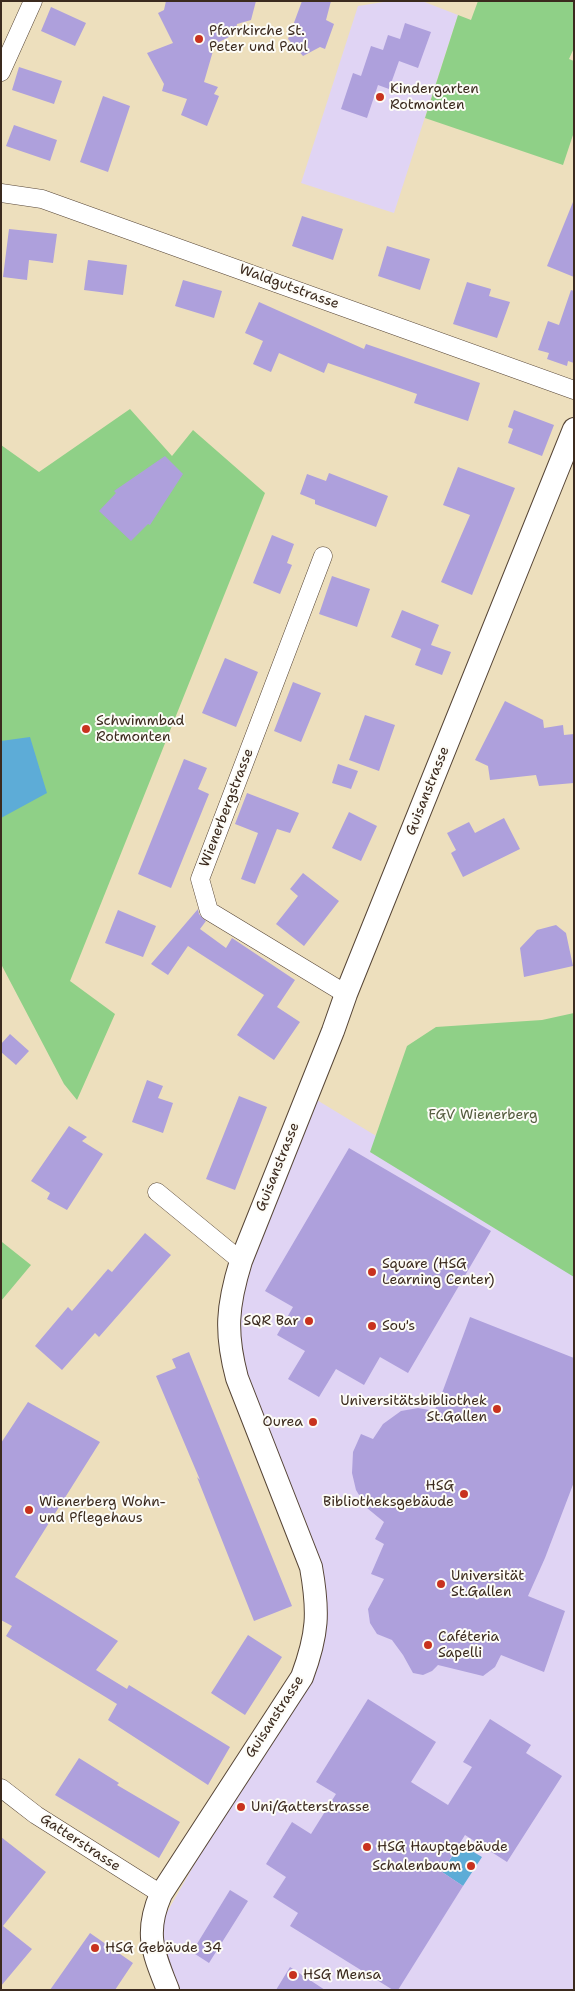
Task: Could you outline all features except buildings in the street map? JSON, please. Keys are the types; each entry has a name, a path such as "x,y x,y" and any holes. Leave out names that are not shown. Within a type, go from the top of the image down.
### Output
{"street":[{"path":"1,72 33,1"},
{"name":"Waldgutstrasse","path":"1,193 42,200 574,390"},
{"name":"Guisanstrasse","path":"168,1990 151,1940 153,1915 161,1894 302,1677 312,1650 316,1631 317,1598 312,1567 237,1378 231,1355 228,1313 231,1292 241,1261 346,994 574,429"},
{"name":"Wienerbergstrasse","path":"323,556 200,879 209,911 346,994"},
{"path":"157,1192 241,1261"},
{"name":"Gatterstrasse","path":"1,1788 36,1815 161,1894"}],"shaded area":[{"name":"Kindergarten Rotmonten","path":"390,1 422,1 458,15 394,213 301,183 358,6"},
{"name":"Universität St.Gallen","path":"307,1094 574,1256 574,1708 572,1711 574,1712 574,1990 171,1990 151,1940 302,1677 316,1631 300,1537 228,1313"}],"green space":[{"path":"478,1 574,1 574,48 569,59 574,61 574,132 563,165 425,118 458,15 471,20"},
{"name":"Schwimmbad Rotmonten","path":"130,409 172,456 193,430 265,493 70,981 115,1014 77,1100 64,1084 1,964 1,445 39,472"},
{"name":"FGV Wienerberg","path":"574,1013 574,1277 370,1152 407,1046 436,1027 542,1020"},
{"path":"1,1243 31,1265 1,1301"}],"water":[{"path":"30,737 47,793 1,818 1,741"},
{"path":"460,1844 482,1857 463,1886 442,1872"}],"place":[{"name":"Pfarrkirche St. Peter und Paul","path":"199,39"},
{"name":"Kindergarten Rotmonten","path":"380,97"},
{"name":"Schwimmbad Rotmonten","path":"86,729"},
{"name":"Square (HSG Learning Center)","path":"372,1272"},
{"name":"SQR Bar","path":"309,1321"},
{"name":"Sou's","path":"372,1326"},
{"name":"Universitätsbibliothek St.Gallen","path":"497,1409"},
{"name":"Ourea","path":"313,1422"},
{"name":"HSG Bibliotheksgebäude","path":"464,1494"},
{"name":"Wienerberg Wohn- und Pflegehaus","path":"29,1510"},
{"name":"Universität St.Gallen","path":"441,1584"},
{"name":"Caféteria Sapelli","path":"428,1645"},
{"name":"Uni/Gatterstrasse","path":"241,1807"},
{"name":"HSG Hauptgebäude","path":"367,1847"},
{"name":"Schalenbaum","path":"471,1866"},
{"name":"HSG Gebäude 34","path":"95,1948"},
{"name":"HSG Mensa","path":"293,1975"}]}
